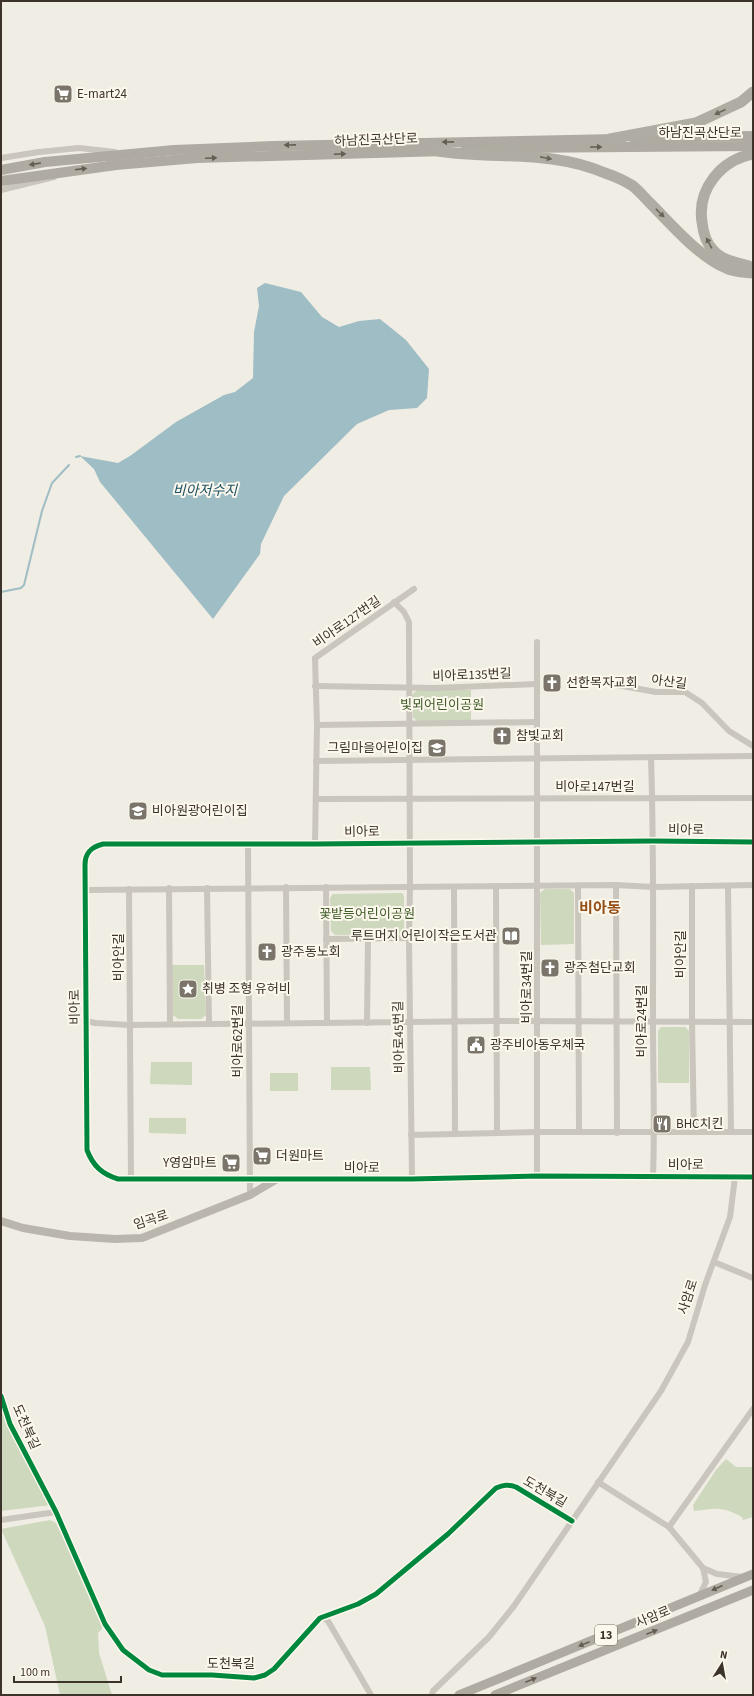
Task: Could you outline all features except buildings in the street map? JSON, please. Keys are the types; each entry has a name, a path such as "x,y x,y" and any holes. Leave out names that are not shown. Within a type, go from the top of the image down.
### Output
{"highway":[{"path":"610,139 696,123 741,102 753,92"},
{"name":"하남진곡산단로","path":"1,170 45,162 174,150 274,146 753,136"},
{"name":"하남진곡산단로","path":"1,181 116,165 197,158 509,148 753,146"},
{"path":"438,151 463,155 488,154 538,156 583,165 605,173 633,186 682,235 707,257 727,269 753,273"},
{"path":"753,154 731,162 715,175 704,192 700,212 703,233 713,251 729,260 753,267"}],"main road":[{"name":"임곡로","path":"1,1222 23,1228 70,1236 115,1239 142,1238 250,1195 278,1179"},
{"name":"사암로","path":"459,1695 753,1574"},
{"name":"사암로","path":"495,1695 753,1590"}],"street":[{"path":"1,158 79,148 113,152 144,150 152,153"},
{"path":"1,190 51,179 64,172"},
{"name":"비아로127번길","path":"315,844 317,726 315,658 414,589"},
{"path":"394,602 404,612 409,622 408,687 410,842"},
{"name":"비아로147번길","path":"537,642 538,842"},
{"name":"비아로135번길","path":"408,687 435,688 537,684"},
{"name":"아산길","path":"611,684 656,692 685,692 702,703 729,732 753,746"},
{"path":"315,686 408,687"},
{"path":"317,726 537,722"},
{"path":"316,761 538,760 753,756"},
{"name":"비아로147번길","path":"651,758 653,841"},
{"path":"316,799 538,798"},
{"name":"비아로147번길","path":"538,798 753,798"},
{"name":"비아로","path":"753,842 653,841 110,844 97,845 92,848 85,859 87,1150 91,1161 98,1170 107,1176 118,1180 412,1179 537,1176 753,1177"},
{"name":"비아로24번길","path":"653,841 653,1022 655,1132 653,1176"},
{"name":"비아로45번길","path":"410,842 409,1023 412,1179"},
{"name":"비아로34번길","path":"537,1176 538,842"},
{"name":"비아로62번길","path":"248,843 250,1024 248,1124 250,1195"},
{"path":"616,885 617,1133"},
{"path":"85,890 248,887 616,885 654,887 753,885"},
{"path":"496,886 497,1133"},
{"path":"578,886 580,1132"},
{"name":"비아안길","path":"692,886 694,1132"},
{"path":"728,886 731,1132"},
{"path":"286,887 287,1023"},
{"path":"326,887 327,1023"},
{"path":"454,887 455,1133"},
{"path":"169,888 170,1024"},
{"path":"207,888 209,1024"},
{"name":"비아안길","path":"129,889 130,1025"},
{"path":"326,939 409,938"},
{"path":"367,1023 368,939"},
{"path":"87,1021 95,1023 130,1025 496,1021 753,1022"},
{"path":"130,1025 131,1179"},
{"path":"411,1135 538,1132 753,1132"},
{"name":"사암로","path":"432,1695 433,1691 489,1637 514,1606 661,1391 676,1366 688,1342 730,1217 735,1177"},
{"path":"714,1262 753,1278"},
{"name":"도천북길","path":"1,1396 16,1436 56,1512 105,1624 123,1650 149,1670 162,1675 212,1675 254,1678 274,1669 320,1618 324,1618 358,1604 376,1594 448,1534 496,1488 501,1486 506,1485 516,1487 572,1520"},
{"path":"669,1527 753,1410"},
{"name":"사암로","path":"598,1482 669,1527 704,1568 717,1574 743,1577"},
{"path":"1,1520 56,1512"},
{"path":"699,1596 706,1582 704,1568"},
{"path":"324,1618 328,1621 371,1695"}],"green space":[{"name":"빛뫼어린이공원","path":"417,690 471,690 471,721 417,721 413,717 412,695"},
{"path":"545,889 570,889 574,893 574,944 541,945 540,893"},
{"name":"꽃밭등어린이공원","path":"402,893 404,896 404,930 400,934 335,935 331,931 330,898 333,894"},
{"path":"172,965 204,965 206,1015 201,1019 178,1019 173,1015"},
{"path":"661,1027 685,1027 689,1031 689,1083 658,1083 658,1031"},
{"path":"151,1062 192,1062 192,1085 150,1084"},
{"path":"331,1067 370,1067 371,1090 331,1090"},
{"path":"270,1073 298,1073 298,1091 270,1091"},
{"path":"149,1118 186,1118 186,1134 149,1133"},
{"path":"1,1400 12,1435 51,1505 1,1511"},
{"path":"726,1459 736,1467 753,1467 753,1517 743,1520 742,1517 724,1509 694,1511 693,1505 716,1470"},
{"path":"50,1520 56,1523 82,1577 102,1625 102,1629 98,1633 99,1653 112,1695 60,1695 45,1626 1,1529"}],"water":[{"name":"비아저수지","path":"265,283 301,292 322,317 339,327 359,321 380,319 406,340 429,369 427,398 417,408 389,410 357,424 284,496 261,544 260,554 213,619 100,482 94,469 80,456 118,463 130,456 176,422 224,395 235,392 253,378 254,332 259,306 257,288"}],"waterway":[{"path":"76,457 80,456"},
{"path":"1,592 21,588 24,585 42,511 52,483 69,465"}],"cycle path":[{"path":"753,842 653,841 103,844 92,849 85,861 87,1150 95,1165 107,1175 118,1179 412,1179 537,1176 753,1177"},
{"path":"1,1396 10,1424 56,1512 105,1624 123,1650 149,1670 162,1675 212,1675 254,1678 265,1675 274,1669 320,1618 358,1604 376,1594 448,1534 496,1488 508,1485 516,1487 572,1521"}],"place":[{"name":"E-mart24","path":"63,94"},
{"name":"선한목자교회","path":"552,683"},
{"name":"참빛교회","path":"502,736"},
{"name":"그림마을어린이집","path":"437,748"},
{"name":"비아원광어린이집","path":"138,811"},
{"name":"루트머지 어린이작은도서관","path":"511,936"},
{"name":"광주동노회","path":"267,952"},
{"name":"광주첨단교회","path":"550,968"},
{"name":"취병 조형 유허비","path":"188,989"},
{"name":"광주비아동우체국","path":"476,1045"},
{"name":"BHC치킨","path":"662,1124"},
{"name":"더원마트","path":"262,1156"},
{"name":"Y영암마트","path":"231,1163"}],"district":[{"name":"비아동","path":"600,908"}]}
